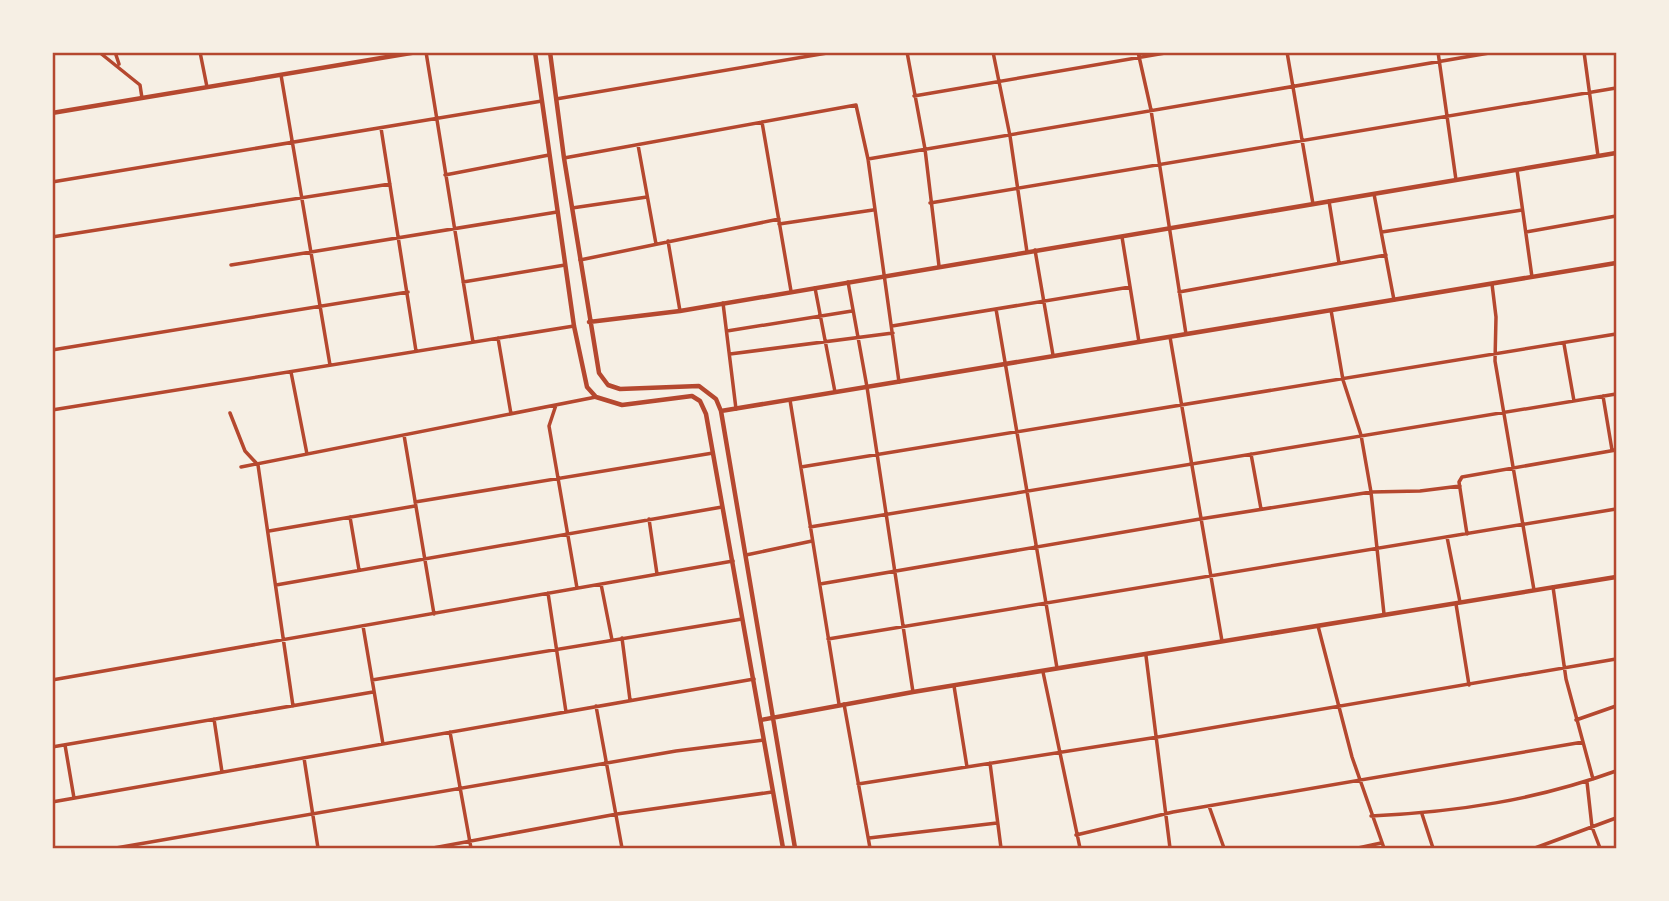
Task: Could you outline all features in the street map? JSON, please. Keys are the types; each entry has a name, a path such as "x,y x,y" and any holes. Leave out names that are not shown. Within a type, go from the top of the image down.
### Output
{"street":[{"path":"99,52 141,86 142,98"},
{"path":"115,52 119,66"},
{"path":"200,52 207,87"},
{"path":"52,113 392,54 417,52"},
{"path":"426,52 434,117 473,342"},
{"path":"535,52 583,378 596,397"},
{"path":"550,52 598,373 608,385 636,390 699,386 716,399 721,411 794,849"},
{"path":"556,99 833,52"},
{"path":"907,52 925,149 939,266"},
{"path":"993,52 1010,136 1015,188 1027,252"},
{"path":"914,96 1139,55 1171,52"},
{"path":"1287,52 1296,87 1313,204"},
{"path":"1438,52 1456,180"},
{"path":"868,159 1495,52"},
{"path":"1584,52 1598,156"},
{"path":"1139,55 1152,110 1158,165 1186,334"},
{"path":"281,75 330,365"},
{"path":"930,203 1616,88"},
{"path":"52,182 542,101"},
{"path":"564,158 856,105 868,159 899,382"},
{"path":"762,122 791,291"},
{"path":"381,128 416,351"},
{"path":"638,145 656,244"},
{"path":"589,322 680,311 1616,153"},
{"path":"445,175 549,155"},
{"path":"1517,170 1532,277"},
{"path":"52,237 390,184"},
{"path":"1374,194 1395,300"},
{"path":"572,208 647,197"},
{"path":"1329,201 1339,262"},
{"path":"1382,232 1522,209"},
{"path":"580,260 668,241 779,222 873,210"},
{"path":"231,265 559,211"},
{"path":"1526,232 1616,216"},
{"path":"1122,235 1139,342"},
{"path":"668,241 680,311"},
{"path":"1035,250 1053,356"},
{"path":"1179,292 1386,254"},
{"path":"721,411 1616,263"},
{"path":"463,282 567,265"},
{"path":"848,282 905,626 913,692"},
{"path":"1492,282 1497,354 1495,361 1534,590"},
{"path":"892,326 1130,287"},
{"path":"814,288 835,393"},
{"path":"52,351 408,292"},
{"path":"723,303 736,409"},
{"path":"996,309 1057,670"},
{"path":"1331,310 1343,380 1361,435 1371,492 1384,614"},
{"path":"727,331 853,311"},
{"path":"52,410 574,326"},
{"path":"730,354 893,332"},
{"path":"801,467 1616,334"},
{"path":"1170,337 1222,641"},
{"path":"498,338 511,414"},
{"path":"1564,343 1574,401"},
{"path":"291,372 307,454"},
{"path":"810,527 1616,394"},
{"path":"241,467 596,397 622,405 685,396 697,398 706,414 714,453 783,849"},
{"path":"1467,534 1460,486 1462,477 1614,450 1603,396"},
{"path":"790,400 828,639 870,849"},
{"path":"556,405 549,426 577,588"},
{"path":"230,413 245,451 258,465 293,706"},
{"path":"404,435 434,614"},
{"path":"269,531 714,453"},
{"path":"1251,454 1261,509"},
{"path":"820,584 895,569 1371,492 1420,491 1460,486"},
{"path":"276,585 724,507"},
{"path":"828,639 1616,509"},
{"path":"351,517 359,570"},
{"path":"649,519 657,574"},
{"path":"1447,537 1469,685"},
{"path":"746,555 813,541"},
{"path":"52,680 734,561"},
{"path":"761,720 841,704 1146,656 1317,624 1616,576"},
{"path":"601,584 612,640"},
{"path":"1553,587 1564,668 1593,780"},
{"path":"548,593 566,712"},
{"path":"372,680 744,618"},
{"path":"1317,624 1338,707 1371,816 1384,849"},
{"path":"363,626 383,744"},
{"path":"622,638 630,700"},
{"path":"1146,656 1170,849"},
{"path":"859,784 1158,737 1616,659"},
{"path":"1044,672 1080,849"},
{"path":"52,802 754,679"},
{"path":"954,686 967,767"},
{"path":"52,747 373,692"},
{"path":"596,706 622,849"},
{"path":"1576,720 1616,706"},
{"path":"214,719 222,772"},
{"path":"450,732 471,849"},
{"path":"116,849 607,763 764,740"},
{"path":"1076,835 1167,813 1583,742"},
{"path":"65,745 74,798"},
{"path":"304,758 318,849"},
{"path":"990,764 1000,849"},
{"path":"1371,816 1422,814 1517,801 1587,782 1616,771"},
{"path":"1587,782 1592,827 1600,849"},
{"path":"433,849 617,814 773,792"},
{"path":"1209,806 1224,849"},
{"path":"1422,814 1433,849"},
{"path":"1537,848 1616,818"},
{"path":"869,838 998,823"},
{"path":"1358,849 1381,843"}]}
